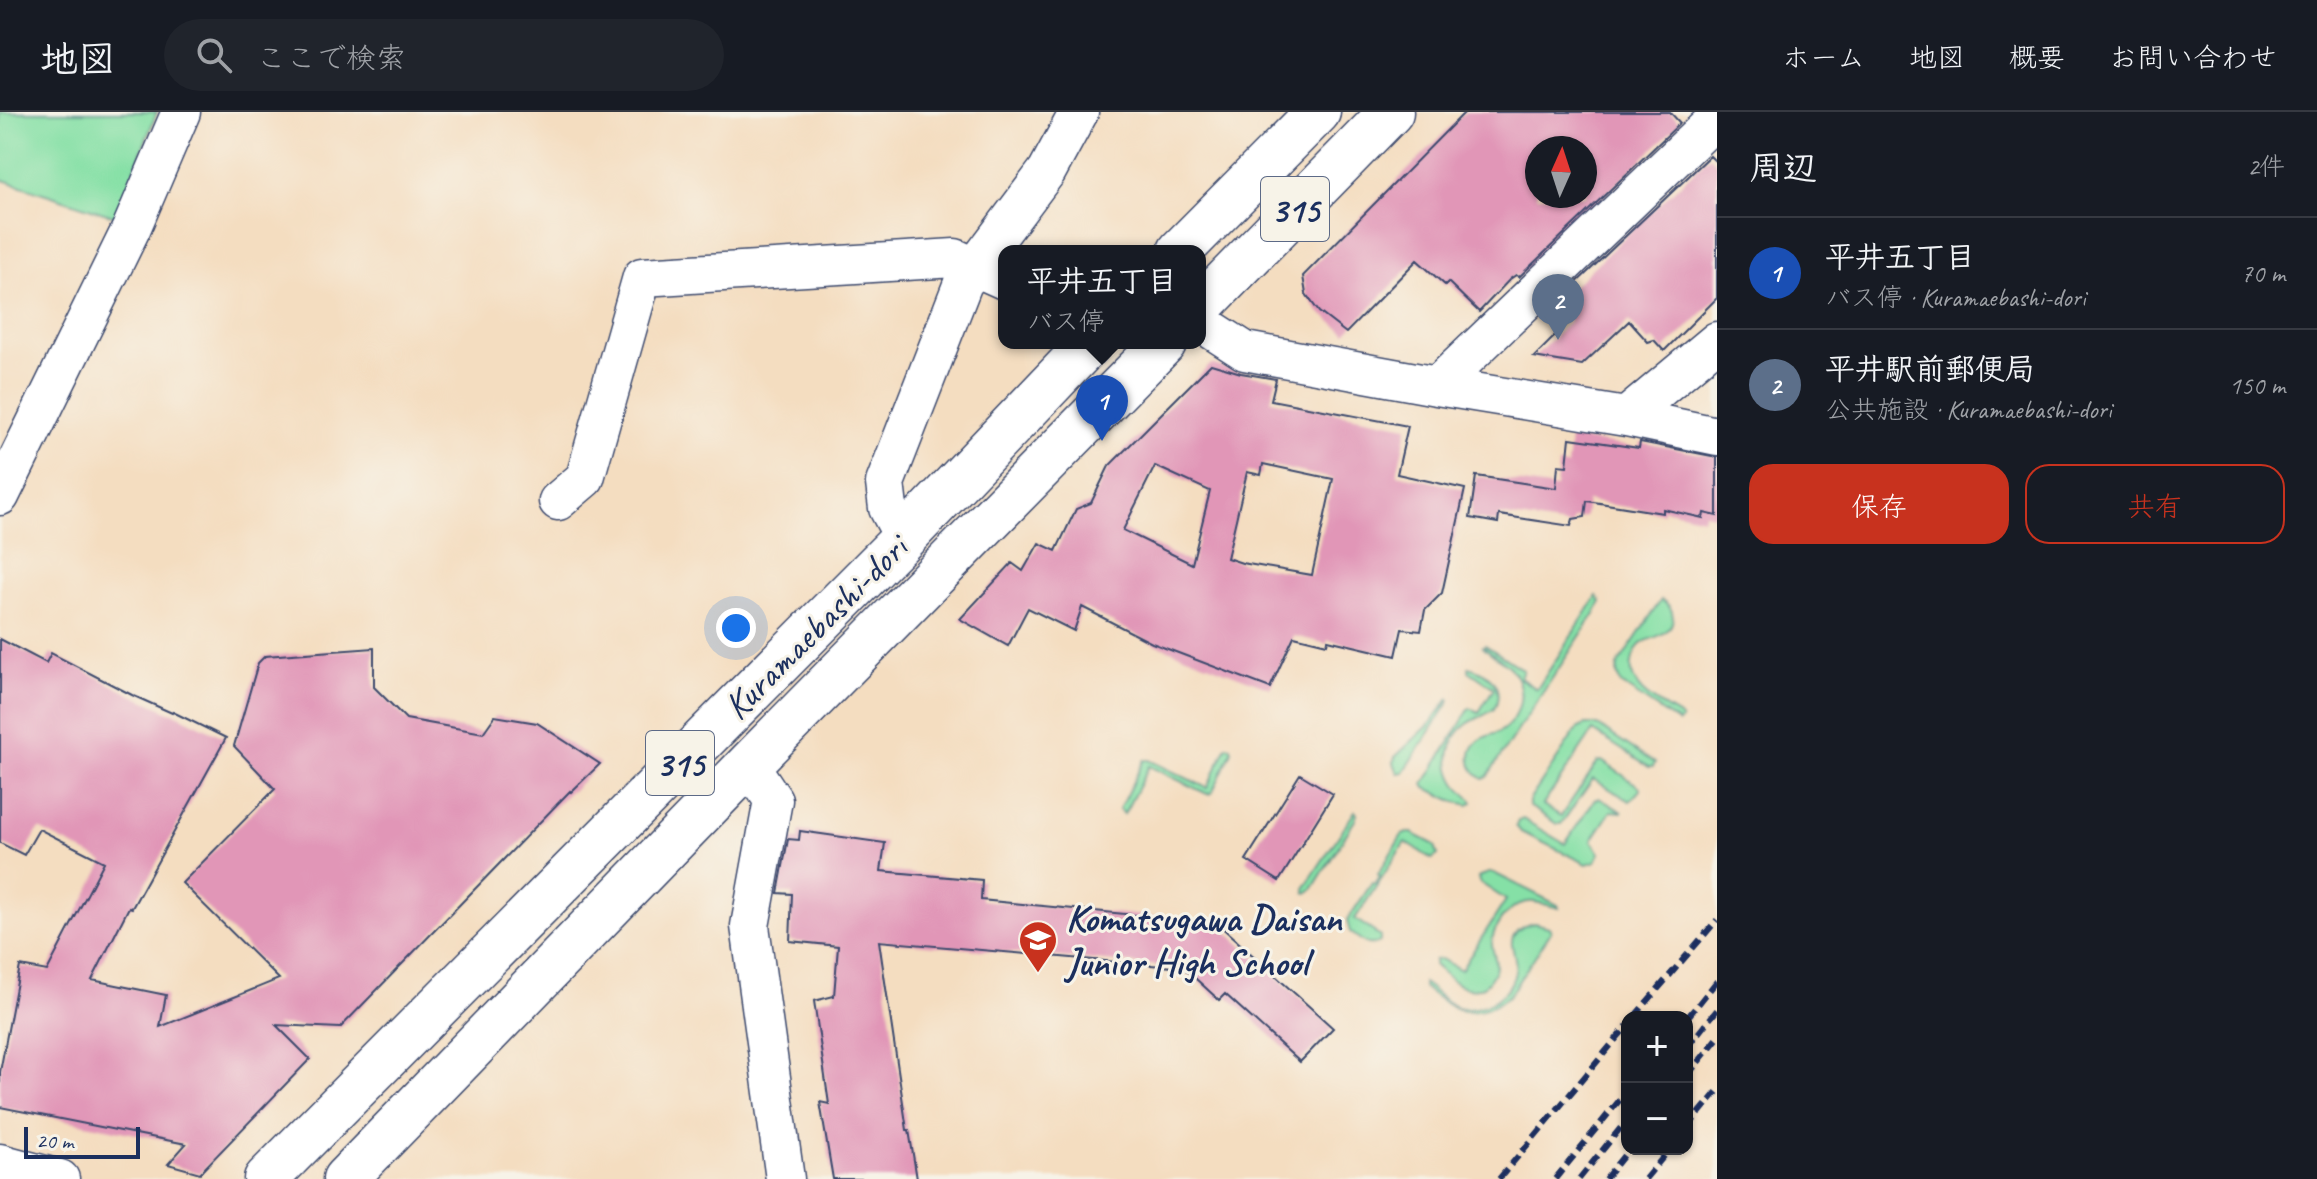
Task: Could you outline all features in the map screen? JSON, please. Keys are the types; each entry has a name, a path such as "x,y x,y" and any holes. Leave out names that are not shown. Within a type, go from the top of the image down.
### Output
{"main road":[{"name":"315","path":"1186,245 1318,112"},
{"name":"315","path":"1206,301 1391,112"},
{"name":"Kuramaebashi-dori","path":"266,1179 904,538 1084,349"},
{"name":"Kuramaebashi-dori","path":"345,1179 1158,349"}],"street":[{"path":"0,496 131,229 181,112"},
{"path":"1005,245 1079,112"},
{"path":"1437,386 1717,118"},
{"path":"558,501 585,478 642,277 955,258 989,274"},
{"path":"904,538 888,508 885,483 963,283 989,274"},
{"path":"1206,326 1245,351 1626,417 1717,436"},
{"path":"1626,417 1717,341"},
{"path":"749,764 773,800 750,926 785,1179"},
{"path":"0,1163 60,1179"}],"green space":[{"path":"0,112 157,112 116,217 0,179"},
{"path":"1597,596 1601,602 1594,615 1483,779 1471,764 1471,753 1477,742 1507,727 1518,709 1521,695 1512,670 1483,646 1523,670 1520,678 1537,689"},
{"path":"1661,600 1670,607 1672,622 1667,631 1639,646 1633,659 1632,673 1646,695 1679,716 1682,720 1679,723 1621,684 1617,674 1618,665"},
{"path":"1469,667 1489,677 1498,694 1494,709 1469,723 1452,744 1449,760 1452,776 1473,802 1469,805 1426,788 1424,784 1470,708 1479,712 1494,688 1469,671"},
{"path":"1449,699 1404,772 1398,773 1395,757 1430,724"},
{"path":"1597,725 1655,763 1649,767 1593,731 1543,805 1561,816 1598,762 1602,761 1641,789 1630,801 1593,779 1561,824 1557,824 1529,806 1529,801 1577,729"},
{"path":"1227,746 1232,751 1212,793 1207,794 1149,766 1124,814 1119,809 1144,760 1207,788"},
{"path":"1599,798 1623,812 1611,811 1592,840 1600,853 1596,861 1587,864 1521,832 1516,826 1523,819 1565,844 1595,799"},
{"path":"1355,811 1355,820 1313,888 1305,892 1305,887"},
{"path":"1407,833 1435,845 1438,855 1432,859 1405,842 1355,919 1380,936 1380,942 1368,944 1350,932 1347,921 1372,883 1375,884 1402,835"},
{"path":"1489,873 1559,908 1527,902 1507,913 1497,926 1492,941 1496,965 1493,974 1481,987 1467,988 1434,965 1434,960 1441,959 1461,970 1506,900 1479,882 1478,877"},
{"path":"1535,923 1549,927 1551,932 1508,997 1495,1005 1484,1010 1464,1011 1454,1008 1423,987 1423,983 1460,1008 1476,1008 1497,999 1512,982 1516,967 1512,944 1514,935 1523,926"}],"building":[{"path":"1465,112 1670,112 1680,123 1597,202 1597,136 1525,136 1525,208 1591,208 1519,277 1516,275 1510,279 1479,312 1448,282 1445,285 1417,260 1346,333 1319,312 1306,294 1303,276"},
{"path":"1710,156 1717,163 1717,298 1664,351 1654,340 1648,342 1629,321 1582,365 1534,357 1570,321 1552,306"},
{"path":"1211,364 1276,379 1271,400 1408,426 1397,474 1465,489 1442,593 1425,610 1421,631 1402,629 1396,656 1328,640 1327,644 1294,636 1270,688 1152,643 1082,607 1074,631 1028,608 1008,646 960,619 1012,563 1023,571 1039,543 1056,551 1076,509 1091,503 1109,466","holes":["1263,464 1333,479 1312,575 1227,558 1247,472 1261,475","1155,466 1210,491 1192,564 1123,530"]},
{"path":"1570,438 1639,448 1640,442 1717,457 1717,516 1704,513 1703,518 1663,509 1663,513 1587,501 1585,517 1573,519 1571,526 1499,515 1498,523 1470,518 1476,476 1556,488 1558,465 1567,466"},
{"path":"0,639 46,663 51,653 226,738 132,908 129,907 92,980 166,995 160,1027 279,979 182,883 275,789 234,746 258,663 265,656 374,648 374,687 406,719 483,733 495,716 537,723 600,764 570,791 340,1028 276,1025 310,1059 200,1173 168,1164 186,1144 0,1107 0,1072 20,966 47,971 104,862 39,829 24,855 0,843"},
{"path":"1300,774 1333,794 1279,881 1246,860"},
{"path":"800,831 885,843 881,871 982,880 981,900 1217,923 1333,1028 1300,1062 1225,994 1219,1000 1184,968 879,941 917,1179 833,1179 820,1102 829,1104 814,1001 834,996 838,946 790,941 792,894 778,893 788,839 799,840"}],"railway":[{"path":"1639,1011 1717,920"},
{"path":"1693,1011 1717,981"},
{"path":"1693,1040 1717,1010"},
{"path":"1499,1179 1621,1033"},
{"path":"1693,1069 1717,1039"},
{"path":"1693,1121 1717,1092"},
{"path":"1555,1179 1621,1098"},
{"path":"1579,1179 1621,1127"},
{"path":"1605,1179 1624,1155"},
{"path":"1645,1179 1665,1155"}],"place":[{"name":"平井駅前郵便局","path":"1558,340"},
{"name":"平井五丁目","path":"1102,441"},
{"name":"Komatsugawa Daisan Junior High School","path":"1038,974"}]}
